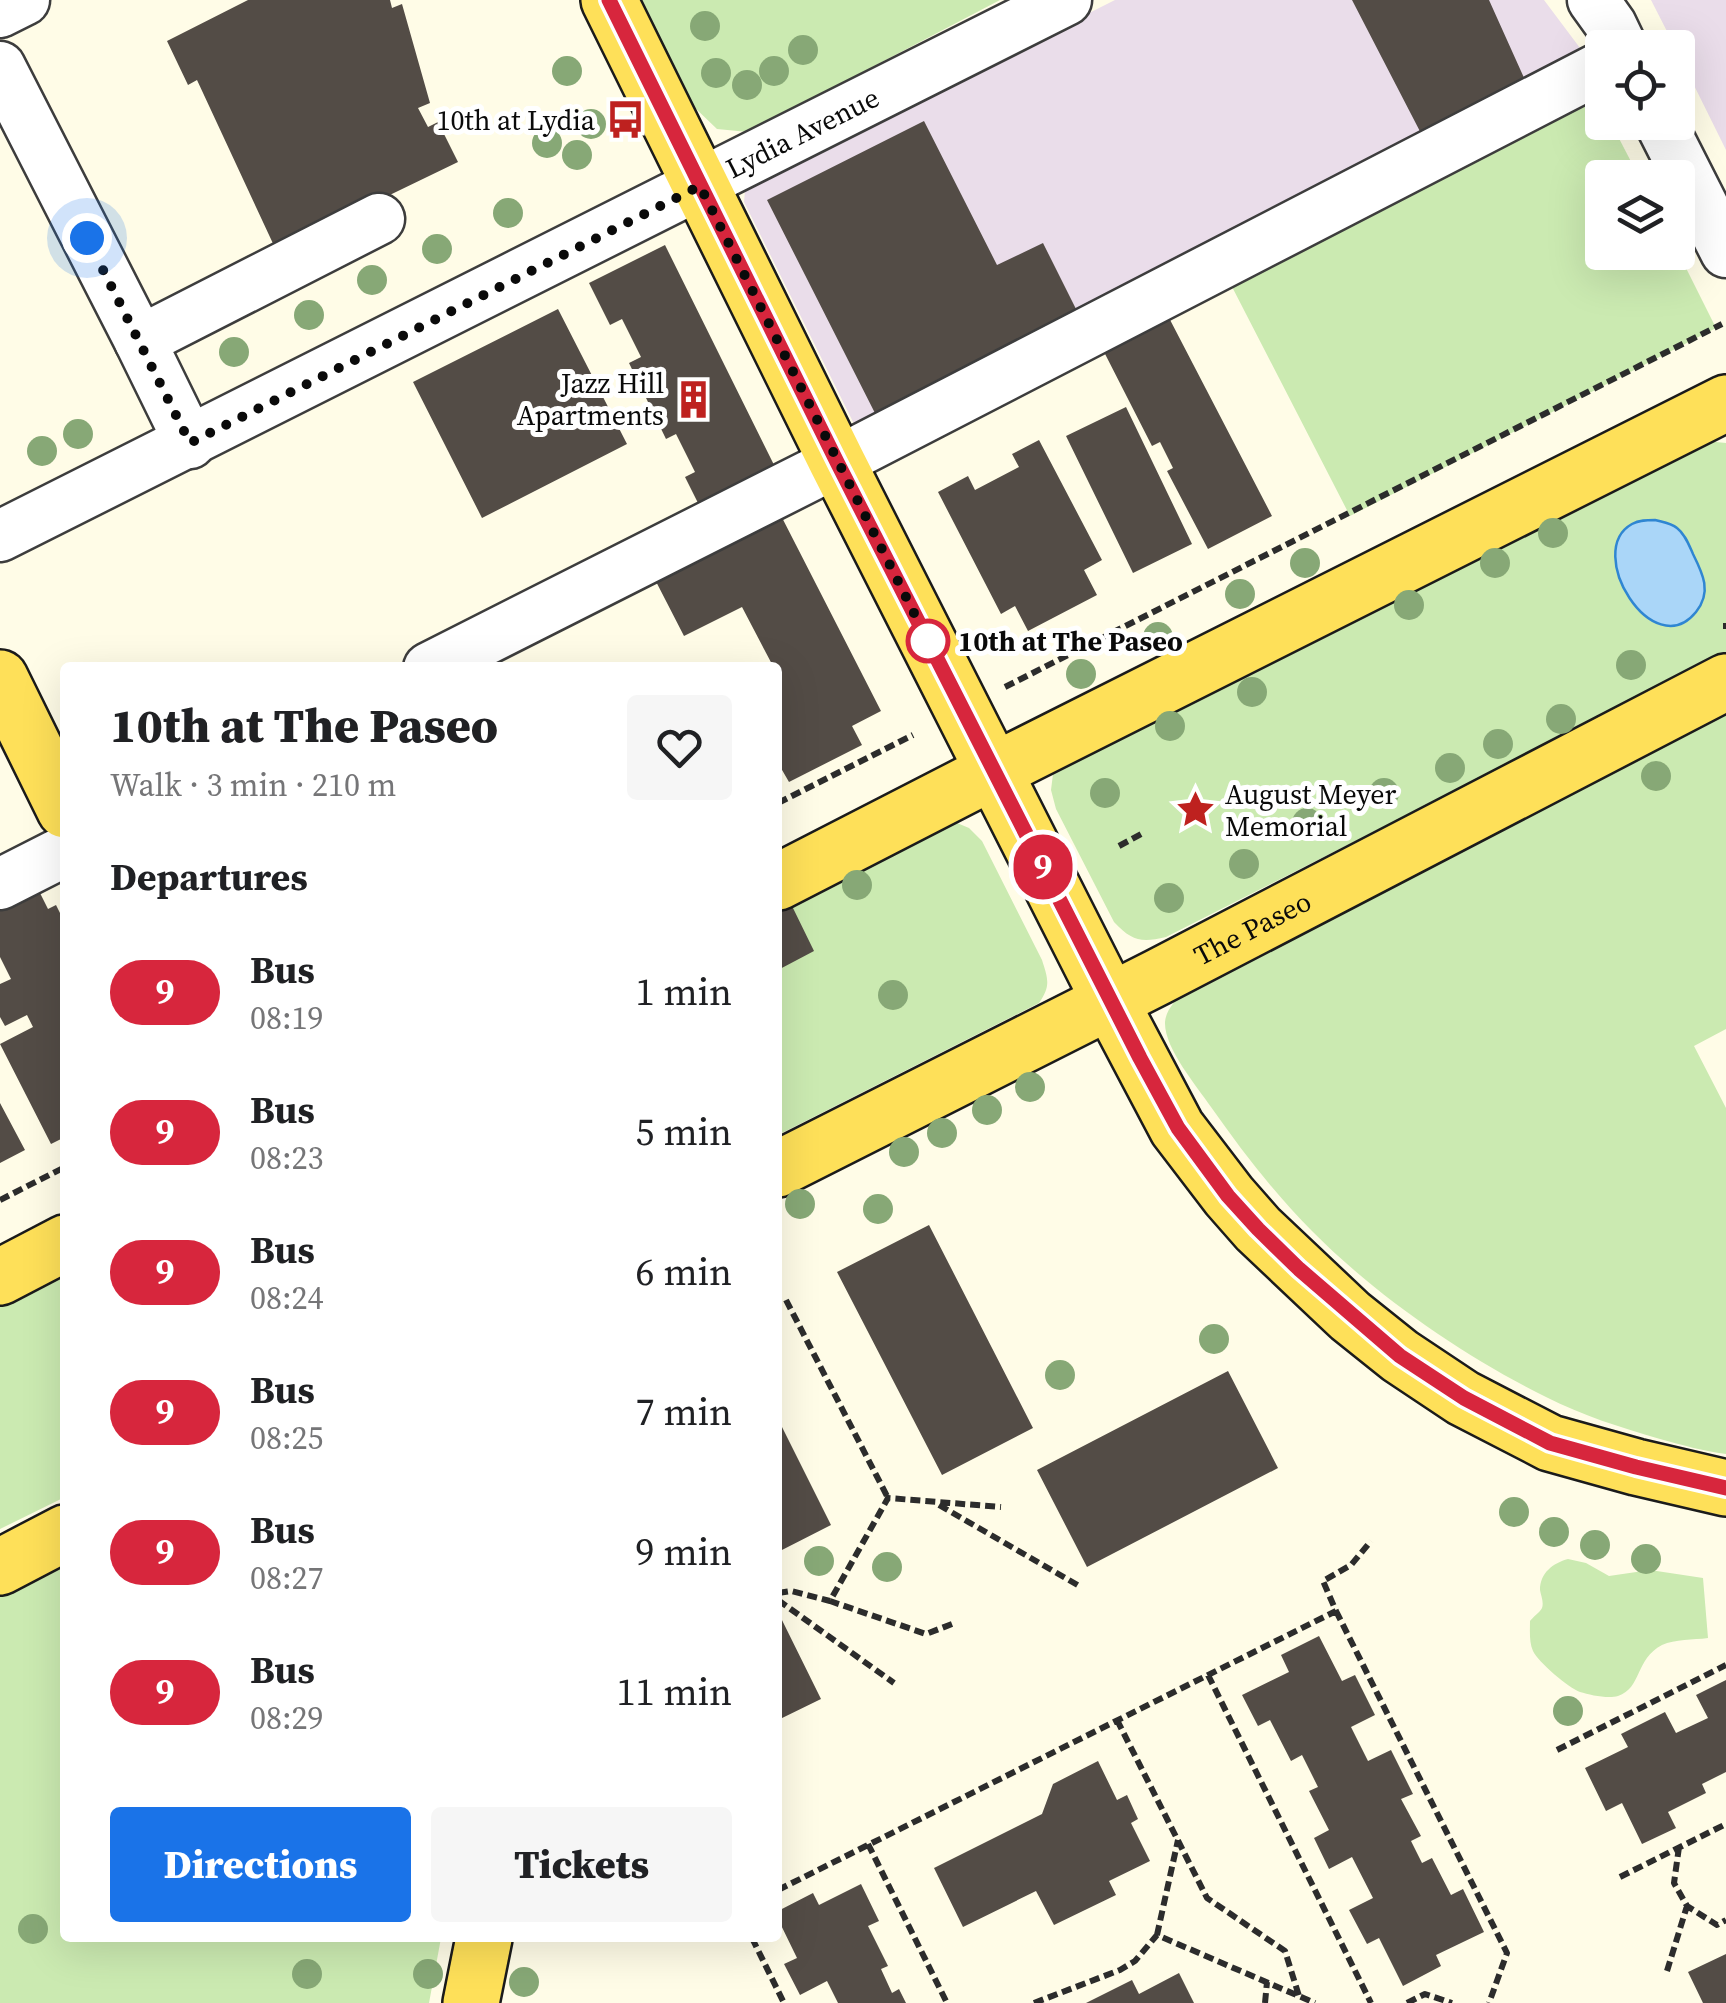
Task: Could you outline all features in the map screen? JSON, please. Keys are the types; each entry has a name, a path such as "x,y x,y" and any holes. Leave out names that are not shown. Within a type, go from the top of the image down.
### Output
{"main road":[{"path":"608,0 1110,1001 1178,1128 1228,1196 1299,1269 1400,1356 1464,1398 1550,1443 1726,1488"},
{"path":"782,880 1726,403"},
{"path":"0,678 60,800"},
{"name":"The Paseo","path":"782,1166 1726,682"},
{"path":"0,1277 60,1247"},
{"path":"0,1567 60,1536"},
{"path":"471,2003 483,1942"}],"street":[{"path":"0,12 24,0"},
{"name":"Lydia Avenue","path":"0,536 1066,0"},
{"path":"1593,0 1613,30"},
{"path":"0,67 190,443"},
{"path":"441,662 1585,76"},
{"path":"1669,140 1726,252"},
{"path":"140,341 379,219"},
{"path":"0,884 60,854"}],"path":[{"path":"1001,689 1722,324"},
{"path":"782,802 912,735"},
{"path":"1119,846 1143,834"},
{"path":"0,1200 60,1170"},
{"path":"786,1300 888,1498"},
{"path":"888,1498 1002,1506"},
{"path":"830,1602 888,1498"},
{"path":"933,1502 1081,1587"},
{"path":"1371,1540 1351,1565 1323,1581 1508,1954 1490,2003"},
{"path":"782,1595 791,1590 926,1634 952,1624"},
{"path":"782,1600 894,1684"},
{"path":"782,1888 1336,1612"},
{"path":"1557,1750 1726,1665"},
{"path":"1208,1675 1371,2003"},
{"path":"1117,1720 1207,1898 1286,1951 1299,1996"},
{"path":"1620,1877 1726,1824"},
{"path":"1034,2003 1135,1962 1157,1935 1178,1839"},
{"path":"868,1844 947,2003"},
{"path":"1679,1847 1674,1884 1688,1906 1717,1924 1726,1920"},
{"path":"1667,1971 1688,1906"},
{"path":"1157,1935 1315,2003"},
{"path":"754,1942 784,2003"},
{"path":"1265,2003 1267,1982"},
{"path":"1407,2003 1425,1994 1452,2003"}],"shaded area":[{"path":"1115,0 1544,0 1585,55 1585,68 862,440 744,202 745,191 756,180"},
{"path":"1651,0 1726,0 1726,150 1695,87 1695,30 1666,30"}],"green space":[{"path":"640,0 1000,0 748,132 717,129 692,105"},
{"path":"1585,96 1585,140 1620,140 1630,160 1585,160 1585,270 1687,270 1716,328 1350,516 1228,279"},
{"path":"1706,441 1726,443 1726,653 1166,937 1137,939 1114,922 1056,809 1051,790 1053,774"},
{"path":"1726,715 1726,1029 1694,1046 1726,1108 1726,1454 1646,1435 1559,1404 1484,1363 1392,1301 1312,1231 1259,1171 1182,1066 1165,1022 1185,990"},
{"path":"957,823 982,841 1042,960 1047,982 1043,997 1039,1003 782,1133 782,908 940,827"},
{"path":"60,1274 60,1499 0,1529 0,1304"},
{"path":"1568,1559 1586,1563 1609,1576 1650,1570 1703,1578 1708,1638 1662,1645 1647,1658 1631,1687 1618,1696 1575,1690 1536,1656 1530,1636 1530,1621 1543,1606 1542,1579 1553,1566"},
{"path":"60,1566 60,1942 440,1942 429,2003 0,2003 0,1596"}],"water":[{"path":"1655,520 1682,533 1704,583 1701,605 1679,625 1661,624 1644,615 1619,578 1615,557 1619,538 1632,524"}],"building":[{"path":"248,0 390,0 392,8 402,4 430,103 418,108 428,127 438,122 458,162 276,250 197,80 188,85 167,41"},
{"path":"1352,0 1489,0 1529,89 1426,143"},
{"path":"924,121 997,265 1043,243 1083,323 881,425 767,200"},
{"name":"Jazz Hill Apartments","path":"665,245 779,475 703,513 685,477 695,472 676,434 666,439 629,363 641,357 622,319 610,325 589,283"},
{"path":"558,309 627,444 482,518 413,382"},
{"path":"1167,314 1272,516 1208,549 1167,471 1173,468 1160,442 1152,446 1102,348"},
{"path":"1126,407 1192,544 1133,573 1066,436"},
{"path":"1039,440 1102,560 1084,570 1097,595 1028,631 1015,606 1001,614 938,492 968,476 975,490 1019,467 1012,454"},
{"path":"774,502 881,711 852,726 862,745 789,782 782,770 782,662 771,662 742,607 684,636 648,566"},
{"path":"35,883 48,909 56,905 60,913 60,1140 51,1144 0,1044 33,1027 27,1015 5,1026 0,1017 0,984 11,979 0,957 0,901"},
{"path":"792,906 814,951 782,968 782,911"},
{"path":"0,1103 25,1150 0,1163"},
{"path":"929,1225 1033,1428 942,1475 837,1272"},
{"path":"1228,1371 1278,1468 1087,1567 1037,1470"},
{"path":"782,1427 831,1525 782,1550"},
{"path":"782,1620 821,1699 782,1718"},
{"path":"1319,1636 1342,1681 1355,1675 1375,1715 1351,1727 1368,1761 1391,1750 1413,1794 1401,1799 1421,1836 1411,1841 1422,1863 1432,1858 1451,1895 1463,1889 1484,1932 1436,1955 1441,1966 1403,1986 1379,1938 1367,1944 1349,1910 1373,1898 1352,1857 1329,1869 1314,1838 1329,1830 1309,1791 1318,1787 1302,1755 1291,1761 1270,1720 1258,1726 1242,1695 1289,1672 1281,1655"},
{"path":"1726,1680 1726,1772 1702,1784 1706,1793 1668,1812 1676,1828 1642,1844 1622,1803 1606,1811 1585,1768 1628,1747 1621,1734 1665,1712 1676,1733 1708,1718 1696,1695"},
{"path":"1098,1761 1117,1800 1127,1795 1138,1819 1131,1823 1150,1861 1109,1881 1116,1895 1054,1925 1036,1891 963,1927 934,1868 1042,1814 1053,1784"},
{"path":"861,1884 879,1921 868,1926 888,1966 881,1969 892,1993 899,1989 906,2003 838,2003 827,1981 800,1995 784,1964 797,1958 782,1927 782,1909 813,1893 819,1905"},
{"path":"1726,1954 1726,2003 1703,2003 1688,1972"},
{"path":"1179,1973 1194,2003 1086,2003 1132,1980 1139,1994"}],"bus line":[{"name":"9","path":"609,0 837,462 1140,1058 1178,1128 1228,1196 1350,1316 1400,1356 1464,1398 1550,1443 1726,1488"}],"place":[{"name":"10th at Lydia","path":"625,120"},
{"name":"Jazz Hill Apartments","path":"694,399"},
{"name":"10th at The Paseo","path":"928,641"},
{"name":"August Meyer Memorial","path":"1195,810"}],"route":[{"path":"87,238 190,443 700,186 928,641"}]}
